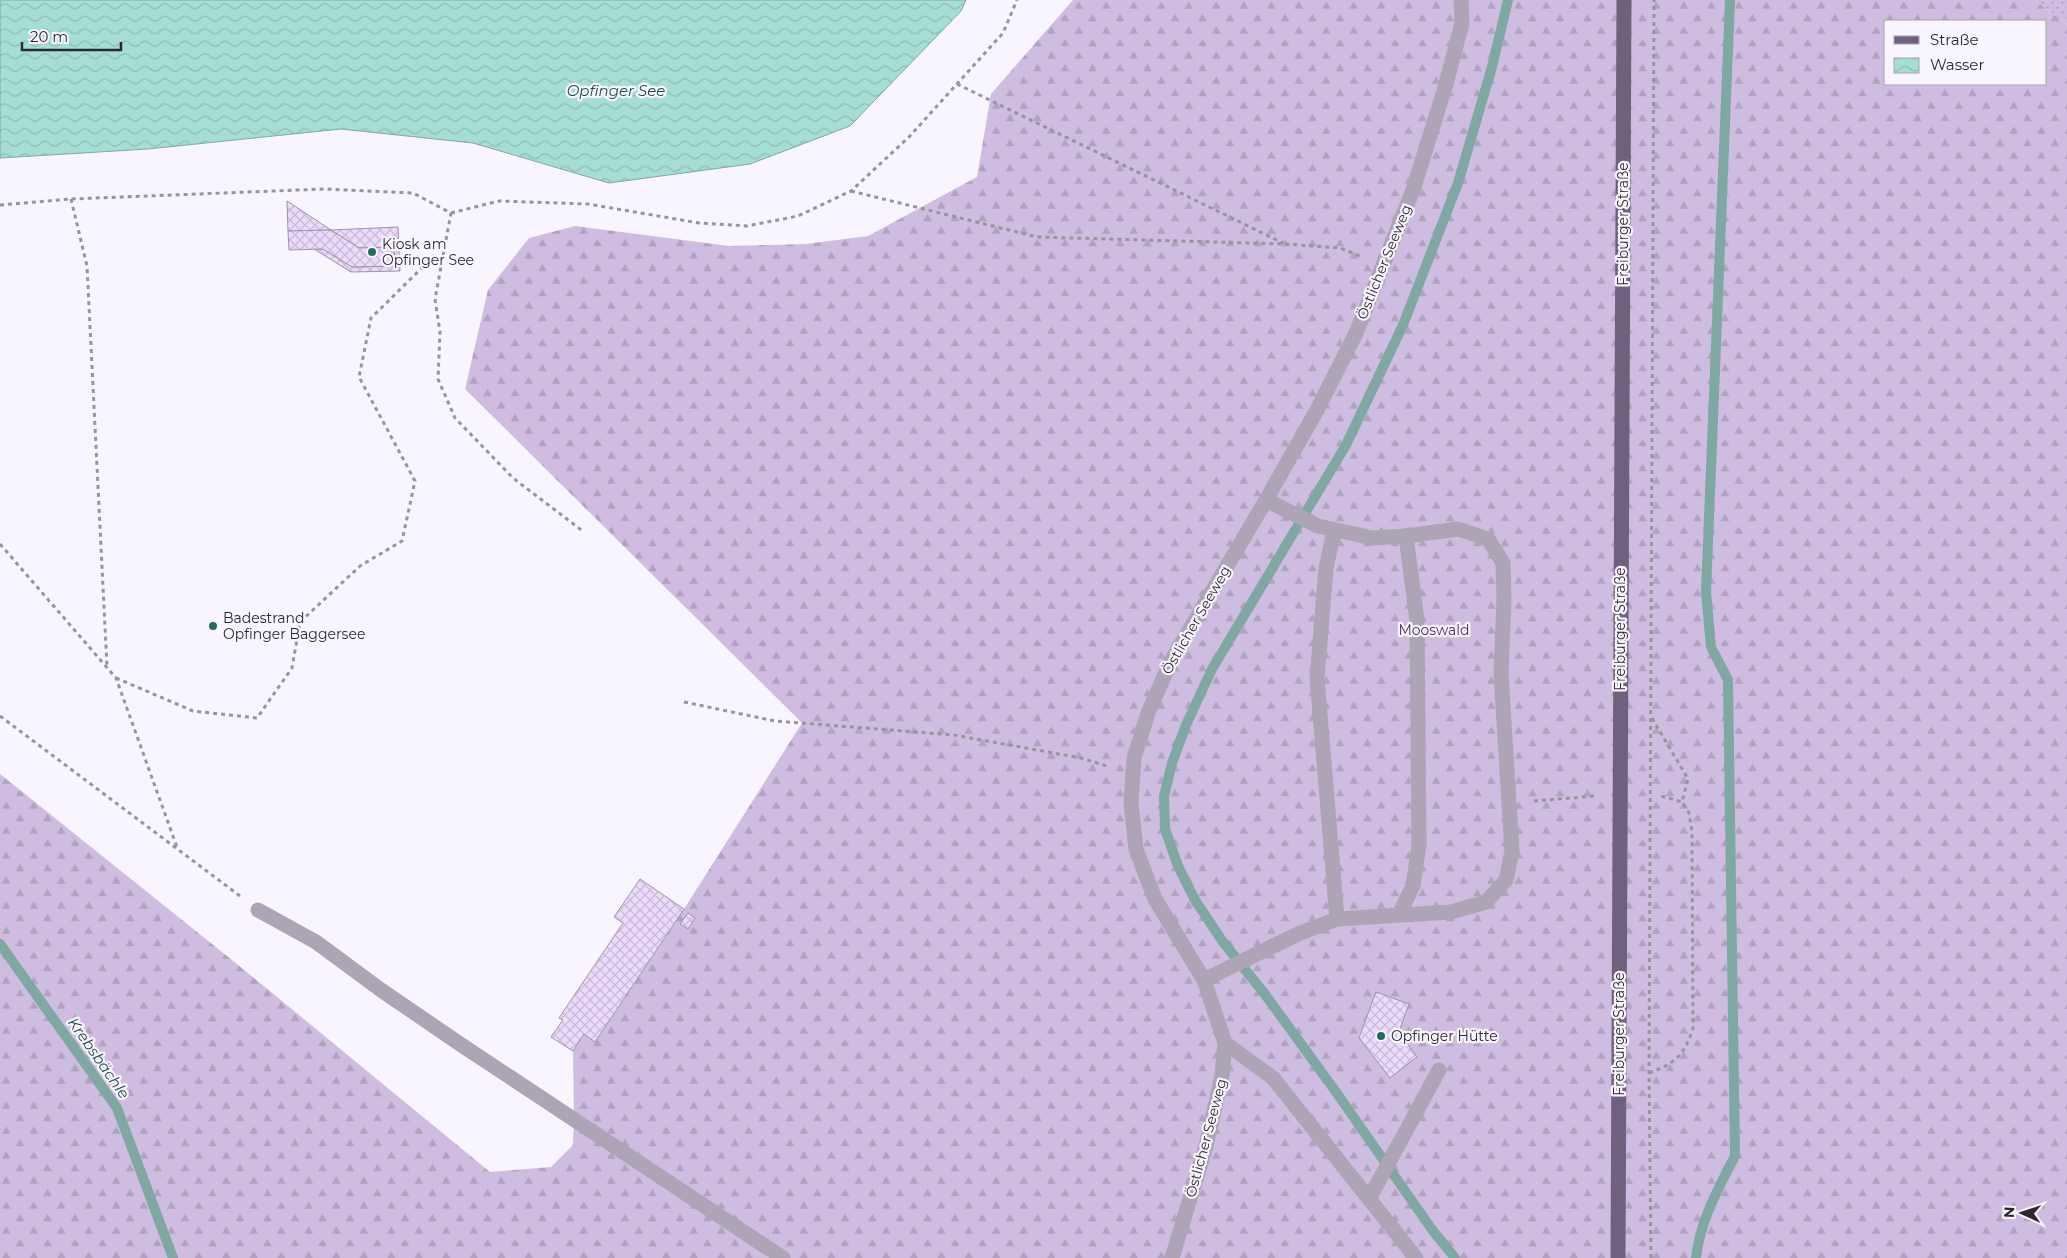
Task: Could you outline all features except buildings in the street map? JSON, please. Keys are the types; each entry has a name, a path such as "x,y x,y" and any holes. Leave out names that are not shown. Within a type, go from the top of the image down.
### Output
{"main road":[{"name":"Freiburger Straße","path":"1618,1258 1624,0"}],"lane":[{"name":"Östlicher Seeweg","path":"1172,1258 1206,1146 1222,1076 1225,1043 1204,980 1154,899 1136,848 1131,803 1134,758 1148,713 1171,661 1266,500 1356,333 1413,190 1446,84 1462,24 1460,0"},
{"path":"1204,980 1337,919 1451,912 1486,902 1506,880 1512,851 1501,674 1504,598 1503,563 1488,538 1458,529 1406,536 1372,538 1318,526 1294,512 1266,500"},
{"path":"1334,531 1326,568 1317,678 1337,919"},
{"path":"1399,914 1413,886 1419,845 1417,620 1406,536"},
{"path":"258,910 316,942 421,1017 784,1258"},
{"path":"1225,1043 1273,1078 1372,1192 1416,1258"},
{"path":"1372,1192 1439,1070"}],"path":[{"path":"0,205 71,199 324,189 413,193 451,213 499,201 588,204 700,223 747,226 798,216 851,191 908,137 1002,33 1016,0"},
{"path":"1651,1258 1649,1073 1654,0"},
{"path":"957,84 1286,244"},
{"path":"851,191 1037,237 1286,244 1340,248 1384,266"},
{"path":"71,199 87,266 107,667"},
{"path":"451,213 435,299 440,332 438,380 454,418 514,478 584,532"},
{"path":"116,678 193,710 257,718 292,668 300,622 360,566 402,541 415,481 359,377 371,318 436,254"},
{"path":"0,544 116,678 178,850"},
{"path":"684,702 774,722 954,735 1080,758 1133,775"},
{"path":"0,716 258,910"},
{"path":"1649,1073 1669,1065 1686,1048 1693,1029 1692,832 1688,813 1682,802 1688,778 1652,718"},
{"path":"1508,810 1526,802 1595,796"},
{"path":"1661,796 1682,802"}],"green space":[{"name":"Mooswald","path":"1073,0 2035,0 2067,25 2067,1258 0,1258 0,774 232,960 490,1172 551,1167 573,1145 573,1051 584,1034 595,1042 684,909 802,723 465,389 488,290 529,238 575,226 729,246 806,244 868,236 977,177 991,94"},
{"path":"2035,0 2067,0 2067,25"}],"water":[{"name":"Opfinger See","path":"0,0 966,0 961,11 850,126 750,164 609,183 473,143 341,129 148,149 0,158"}],"waterway":[{"path":"1455,1258 1433,1231 1264,993 1223,942 1195,900 1178,866 1165,829 1164,796 1172,763 1186,725 1212,669 1346,445 1403,325 1458,183 1492,67 1508,0"},
{"path":"1696,1258 1701,1231 1716,1193 1735,1156 1728,680 1711,647 1706,592 1730,0"},
{"name":"Krebsbächle","path":"0,944 117,1108 173,1258"}],"place":[{"name":"Kiosk am Opfinger See","path":"372,252"},
{"name":"Badestrand Opfinger Baggersee","path":"213,626"},
{"name":"Opfinger Hütte","path":"1381,1036"}]}
